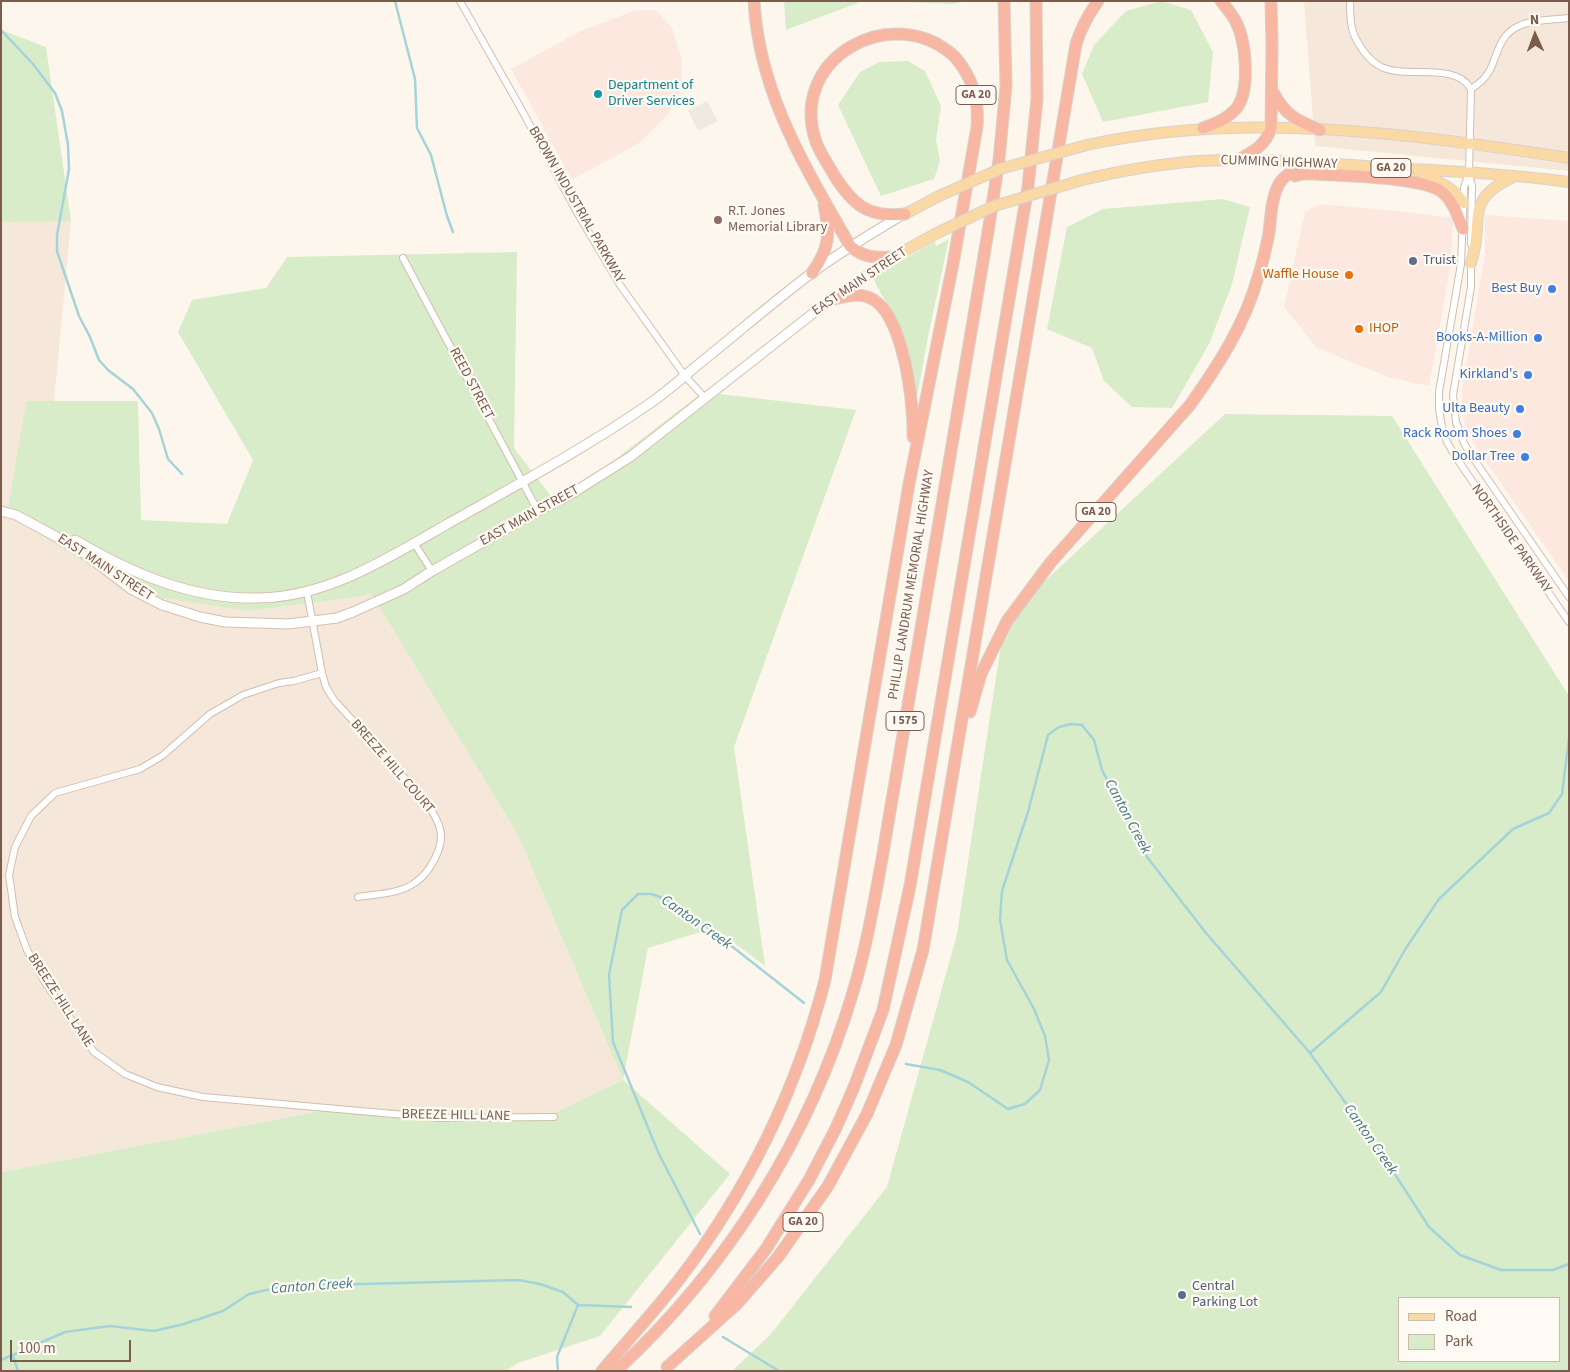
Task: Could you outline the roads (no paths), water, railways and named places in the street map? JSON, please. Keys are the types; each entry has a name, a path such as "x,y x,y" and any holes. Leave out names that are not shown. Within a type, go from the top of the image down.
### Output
{"highway":[{"path":"754,1 757,31 762,54 773,96 789,135 850,246 870,258 893,258"},
{"name":"PHILLIP LANDRUM MEMORIAL HIGHWAY","path":"616,1371 652,1337 693,1290 726,1248 756,1205 795,1137 814,1099 853,991 868,932 882,859 990,223 1000,152 1006,86 1004,1"},
{"name":"I 575","path":"665,1369 715,1317 766,1249 787,1217 836,1128 869,1051 883,1010 902,930 910,886 1028,187 1037,99 1036,1"},
{"path":"957,756 1076,44 1080,30 1098,1"},
{"path":"1203,128 1221,121 1230,115 1237,108 1243,90 1244,60 1240,34 1235,20 1221,1"},
{"path":"1238,160 1260,146 1272,128 1270,1"},
{"name":"GA 20","path":"602,1371 678,1281 726,1212 772,1129 792,1084 805,1048 826,971 909,484 953,264 968,170 976,138 978,105 967,73 945,48 921,35 896,30 882,31 858,39 835,55 819,77 813,97 812,116 817,143 824,159 850,198 861,207 878,214 905,214"},
{"path":"1272,91 1281,107 1293,118 1320,130"},
{"name":"GA 20","path":"665,1369 737,1304 778,1257 828,1186 866,1114 896,1045 914,987 923,950 957,756 982,674 1008,620 1051,562 1190,405 1207,381 1246,310 1258,279 1268,237 1272,204 1280,183 1290,174 1314,163"},
{"path":"1268,237 1274,230 1282,189 1292,177 1302,174 1420,182 1432,186 1440,190 1448,198 1456,211 1463,229"},
{"path":"812,273 820,262 828,243 828,226 821,193"},
{"path":"830,300 854,296 868,297 880,305 894,331 905,360 911,393 913,425 909,484"}],"main road":[{"name":"EAST MAIN STREET","path":"1,511 60,532 134,572 194,592 223,597 260,598 307,592 322,588 384,560 580,449 651,403 812,273 850,246 939,196 1000,169 1087,145 1137,136 1203,128"},
{"name":"GA 20","path":"1203,128 1320,130 1469,143 1569,158"},
{"name":"CUMMING HIGHWAY","path":"994,206 1082,180 1157,166 1238,160 1468,172 1569,182"},
{"path":"1418,169 1422,173 1443,182 1457,193 1464,203"},
{"path":"1471,264 1476,249 1479,206 1486,194 1505,181 1517,176"},
{"name":"EAST MAIN STREET","path":"24,519 77,548 131,588 162,604 200,617 225,622 288,624 337,618 404,589 538,510 571,494 630,457 830,300 893,258 935,234 994,206"}],"street":[{"name":"BROWN INDUSTRIAL PARKWAY","path":"460,1 520,105 575,208 616,277 685,376 706,399"},
{"path":"1350,1 1352,29 1357,42 1367,56 1379,66 1394,70 1445,74 1460,78 1468,83 1472,89 1468,172"},
{"path":"1472,89 1489,71 1499,45 1511,30 1530,22 1569,18"},
{"name":"NORTHSIDE PARKWAY","path":"1468,172 1464,188 1459,280 1440,387 1439,409 1442,426 1447,442 1459,463 1569,622"},
{"name":"NORTHSIDE PARKWAY","path":"1468,172 1472,186 1471,287 1453,395 1456,422 1471,455 1569,597"},
{"name":"REED STREET","path":"403,258 538,510"},
{"path":"414,543 432,571"},
{"name":"BREEZE HILL COURT","path":"307,592 326,687 334,700 416,791 434,814 441,829 441,839 437,852 429,869 416,883 397,890 358,897"},
{"name":"BREEZE HILL LANE","path":"322,673 243,694 210,714 162,756 140,770 55,793 31,816 15,848 9,875 15,917 27,950 46,984 94,1052 125,1074 157,1087 203,1097 439,1118 554,1117"}],"waterway":[{"path":"395,1 415,79 417,128 431,155 453,232"},
{"path":"1,30 33,64 55,93 62,111 68,145 69,169 57,235 57,251 79,316 99,360 108,370 133,389 152,413 168,459 182,474"},
{"name":"Canton Creek","path":"906,1064 940,1070 968,1082 1008,1109 1025,1104 1040,1090 1049,1060 1045,1036 1034,1009 1007,960 1000,920 1002,891 1028,812 1048,735 1059,727 1071,724 1082,725 1094,740 1102,770 1147,857 1206,933 1310,1053 1380,1151 1429,1227 1460,1255 1501,1270 1553,1270 1569,1264"},
{"path":"1310,1053 1381,992 1406,948 1439,899 1513,829 1549,813 1562,794 1569,738"},
{"name":"Canton Creek","path":"700,1234 658,1152 613,1042 609,975 622,910 638,894 652,894 670,901 696,918 804,1003"},
{"name":"Canton Creek","path":"1,1360 65,1332 110,1326 154,1331 184,1324 223,1311 249,1294 284,1286 519,1280 540,1284 563,1292 578,1305 631,1307"},
{"path":"558,1371 557,1357 578,1305"},
{"path":"723,1337 779,1371"},
{"path":"13,1356 18,1371"}],"place":[{"name":"Department of Driver Services","path":"598,94"},
{"name":"R.T. Jones Memorial Library","path":"718,220"},
{"name":"Truist","path":"1413,261"},
{"name":"Waffle House","path":"1349,275"},
{"name":"Best Buy","path":"1552,289"},
{"name":"IHOP","path":"1359,329"},
{"name":"Books-A-Million","path":"1538,338"},
{"name":"Kirkland's","path":"1528,375"},
{"name":"Ulta Beauty","path":"1520,409"},
{"name":"Rack Room Shoes","path":"1517,434"},
{"name":"Dollar Tree","path":"1525,457"},
{"name":"Central Parking Lot","path":"1182,1295"}]}
